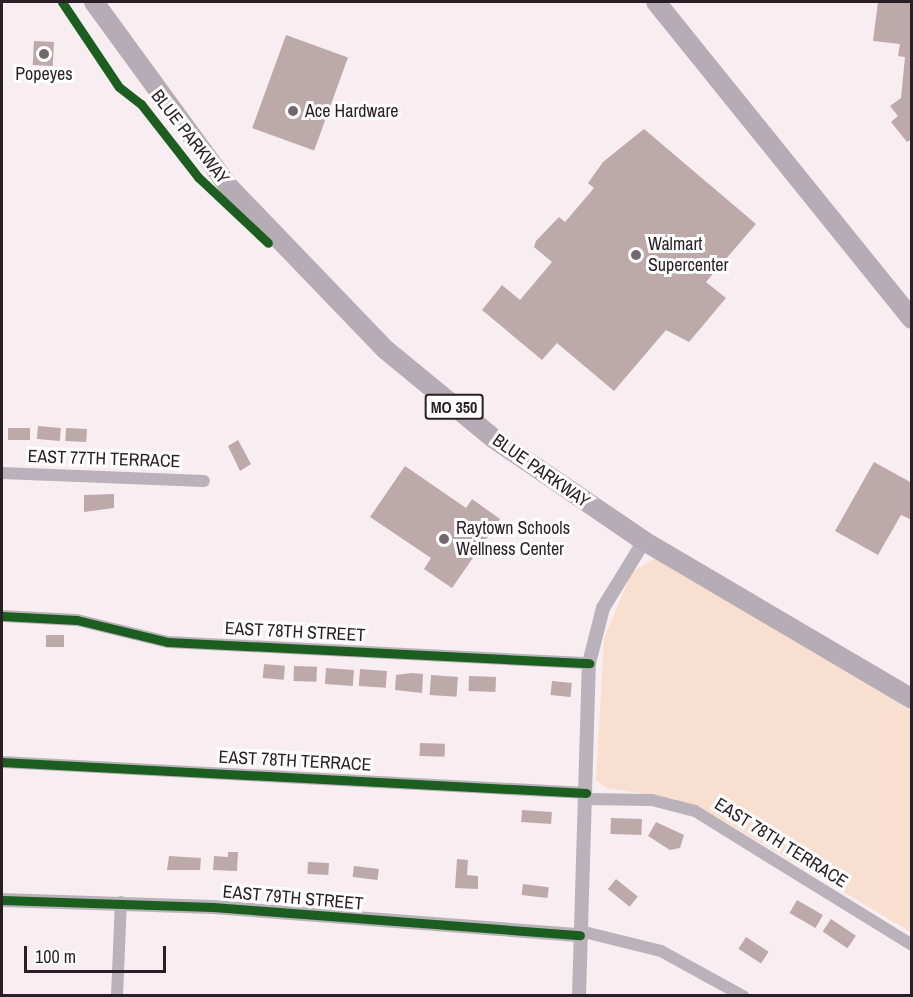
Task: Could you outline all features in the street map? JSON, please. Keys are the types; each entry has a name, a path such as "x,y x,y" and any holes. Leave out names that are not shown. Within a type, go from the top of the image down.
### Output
{"highway":[{"name":"BLUE PARKWAY","path":"94,2 185,132 335,301 493,438 644,541 912,699"},
{"path":"656,2 912,319"}],"street":[{"name":"EAST 77TH TERRACE","path":"2,473 204,481"},
{"path":"579,996 589,663 603,608 644,541"},
{"name":"EAST 78TH STREET","path":"2,616 77,620 168,642 589,663"},
{"name":"EAST 78TH TERRACE","path":"2,762 652,800 695,811 912,945"},
{"name":"EAST 79TH STREET","path":"2,900 121,902 580,933 661,951 743,996"},
{"path":"117,996 121,902"}],"shaded area":[{"path":"655,558 911,710 911,932 720,819 672,798 606,788 596,780 604,638 632,572"}],"building":[{"path":"878,2 912,2 912,139 907,142 891,122 898,116 890,106 901,98 905,57 898,56 900,44 873,41"},
{"path":"286,35 348,58 314,151 252,128"},
{"path":"34,41 54,42 53,66 33,65"},
{"name":"Walmart Supercenter","path":"644,129 756,224 706,282 726,298 689,342 666,330 614,391 557,343 542,360 482,310 502,285 520,300 552,262 534,247 536,241 559,217 565,222 594,188 588,183 603,162"},
{"path":"38,426 61,428 60,441 37,439"},
{"path":"8,428 30,428 30,440 8,440"},
{"path":"66,428 87,429 86,442 65,441"},
{"path":"238,440 251,464 240,471 228,446"},
{"path":"874,462 912,483 912,520 901,515 878,555 835,531"},
{"name":"Raytown Schools Wellness Center","path":"405,466 466,508 472,499 500,519 452,588 424,569 431,558 370,517"},
{"path":"114,494 114,508 84,512 84,495"},
{"path":"46,635 64,635 64,647 46,647"},
{"path":"264,664 285,666 284,680 263,678"},
{"path":"294,666 317,667 316,682 293,681"},
{"path":"326,668 354,670 353,686 325,684"},
{"path":"360,669 387,671 386,688 359,686"},
{"path":"423,674 422,693 395,690 396,675"},
{"path":"431,675 458,677 457,697 430,695"},
{"path":"469,676 496,677 495,692 468,691"},
{"path":"552,681 572,683 570,697 551,695"},
{"path":"420,743 445,744 445,757 420,756"},
{"path":"522,810 552,812 551,824 521,822"},
{"path":"611,818 642,819 641,835 610,834"},
{"path":"656,822 684,835 680,848 670,850 648,836"},
{"path":"228,852 238,852 237,871 213,870 214,856 228,857"},
{"path":"169,856 201,858 200,870 167,870"},
{"path":"457,859 468,860 467,875 478,876 478,889 455,888"},
{"path":"308,862 329,863 328,875 307,874"},
{"path":"354,866 379,869 377,880 353,877"},
{"path":"616,879 638,897 630,907 608,889"},
{"path":"523,884 549,887 547,898 522,895"},
{"path":"797,900 823,915 815,928 790,913"},
{"path":"831,919 856,936 847,948 823,931"},
{"path":"746,937 769,952 761,963 738,949"}],"cycle path":[{"path":"62,2 119,87 141,104 198,177 268,243"},
{"path":"2,616 77,620 168,642 589,663"},
{"path":"2,762 586,793"},
{"path":"2,900 213,907 580,935"}],"place":[{"name":"Popeyes","path":"44,54"},
{"name":"Ace Hardware","path":"293,111"},
{"name":"Walmart Supercenter","path":"636,255"},
{"name":"Raytown Schools Wellness Center","path":"444,539"}]}
